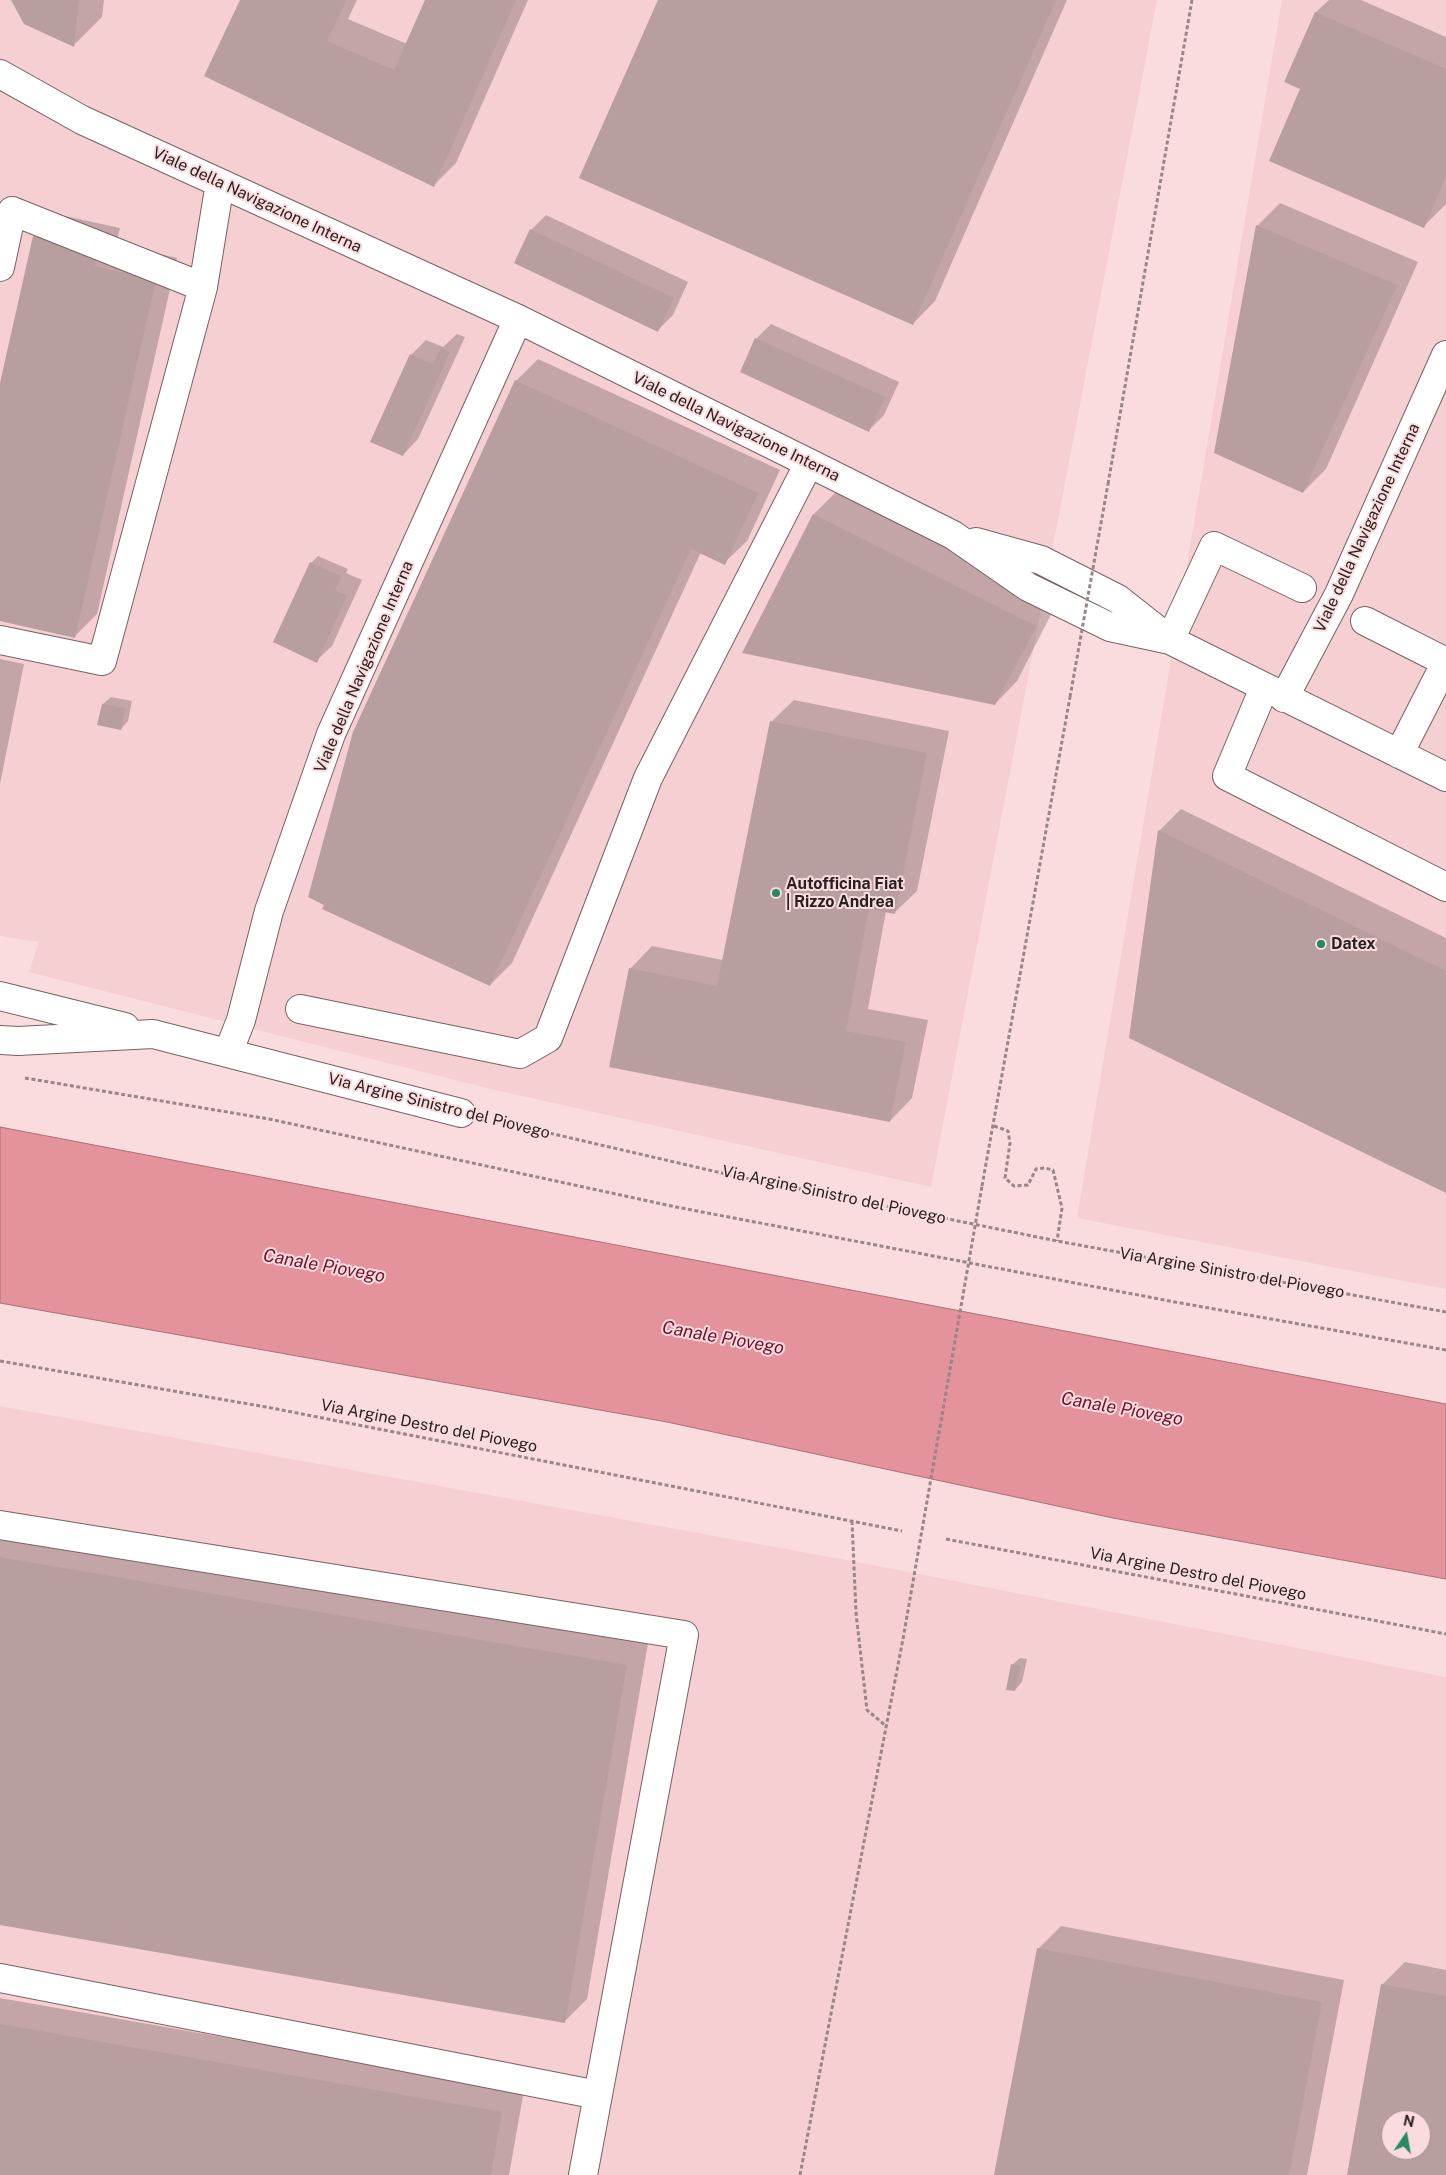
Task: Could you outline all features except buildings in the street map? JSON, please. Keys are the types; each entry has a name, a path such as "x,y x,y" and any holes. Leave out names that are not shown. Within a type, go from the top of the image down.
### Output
{"street":[{"name":"Viale della Navigazione Interna","path":"0,74 82,120 518,320 953,535 1041,560 1118,599 1170,640 1446,777"},
{"path":"0,640 102,660 203,287 220,183"},
{"path":"0,267 12,211 203,287"},
{"name":"Viale della Navigazione Interna","path":"228,1053 241,1020 269,912 331,734 518,320"},
{"name":"Viale della Navigazione Interna","path":"1274,693 1339,594 1446,355"},
{"path":"300,1009 520,1054 548,1038 648,778 809,463"},
{"path":"1170,640 1214,546 1302,588"},
{"path":"1365,621 1446,662 1399,754"},
{"path":"1274,693 1226,776 1446,887"},
{"name":"Via Argine Sinistro del Piovego","path":"0,996 461,1112"},
{"path":"0,1040 18,1041 153,1034"},
{"path":"0,1525 684,1635 582,2175"},
{"path":"0,1978 598,2094"}],"path":[{"path":"800,2175 903,1639 1192,0"},
{"path":"20,1077 269,1119 676,1207 1175,1302 1446,1350"},
{"name":"Via Argine Sinistro del Piovego","path":"461,1112 726,1174 1057,1241 1446,1312"},
{"path":"994,1126 1008,1131 1010,1143 1005,1178 1014,1186 1028,1185 1036,1169 1054,1170 1062,1208 1057,1241"},
{"name":"Via Argine Destro del Piovego","path":"0,1361 266,1407 902,1531"},
{"path":"852,1521 856,1613 867,1710 886,1726"},
{"name":"Via Argine Destro del Piovego","path":"946,1539 1446,1634"}],"shaded area":[{"path":"0,0 1157,0 931,1187 486,1088 29,972 39,942 0,936"},
{"path":"1282,0 1446,0 1446,1289 1077,1218"},
{"path":"0,1406 852,1561 1446,1677 1446,2175 0,2175"}],"water":[{"name":"Canale Piovego","path":"0,1127 1446,1404 1446,1579 1113,1518 667,1422 0,1303"}],"place":[{"name":"Autofficina Fiat | Rizzo Andrea","path":"776,893"},
{"name":"Datex","path":"1321,944"}]}
